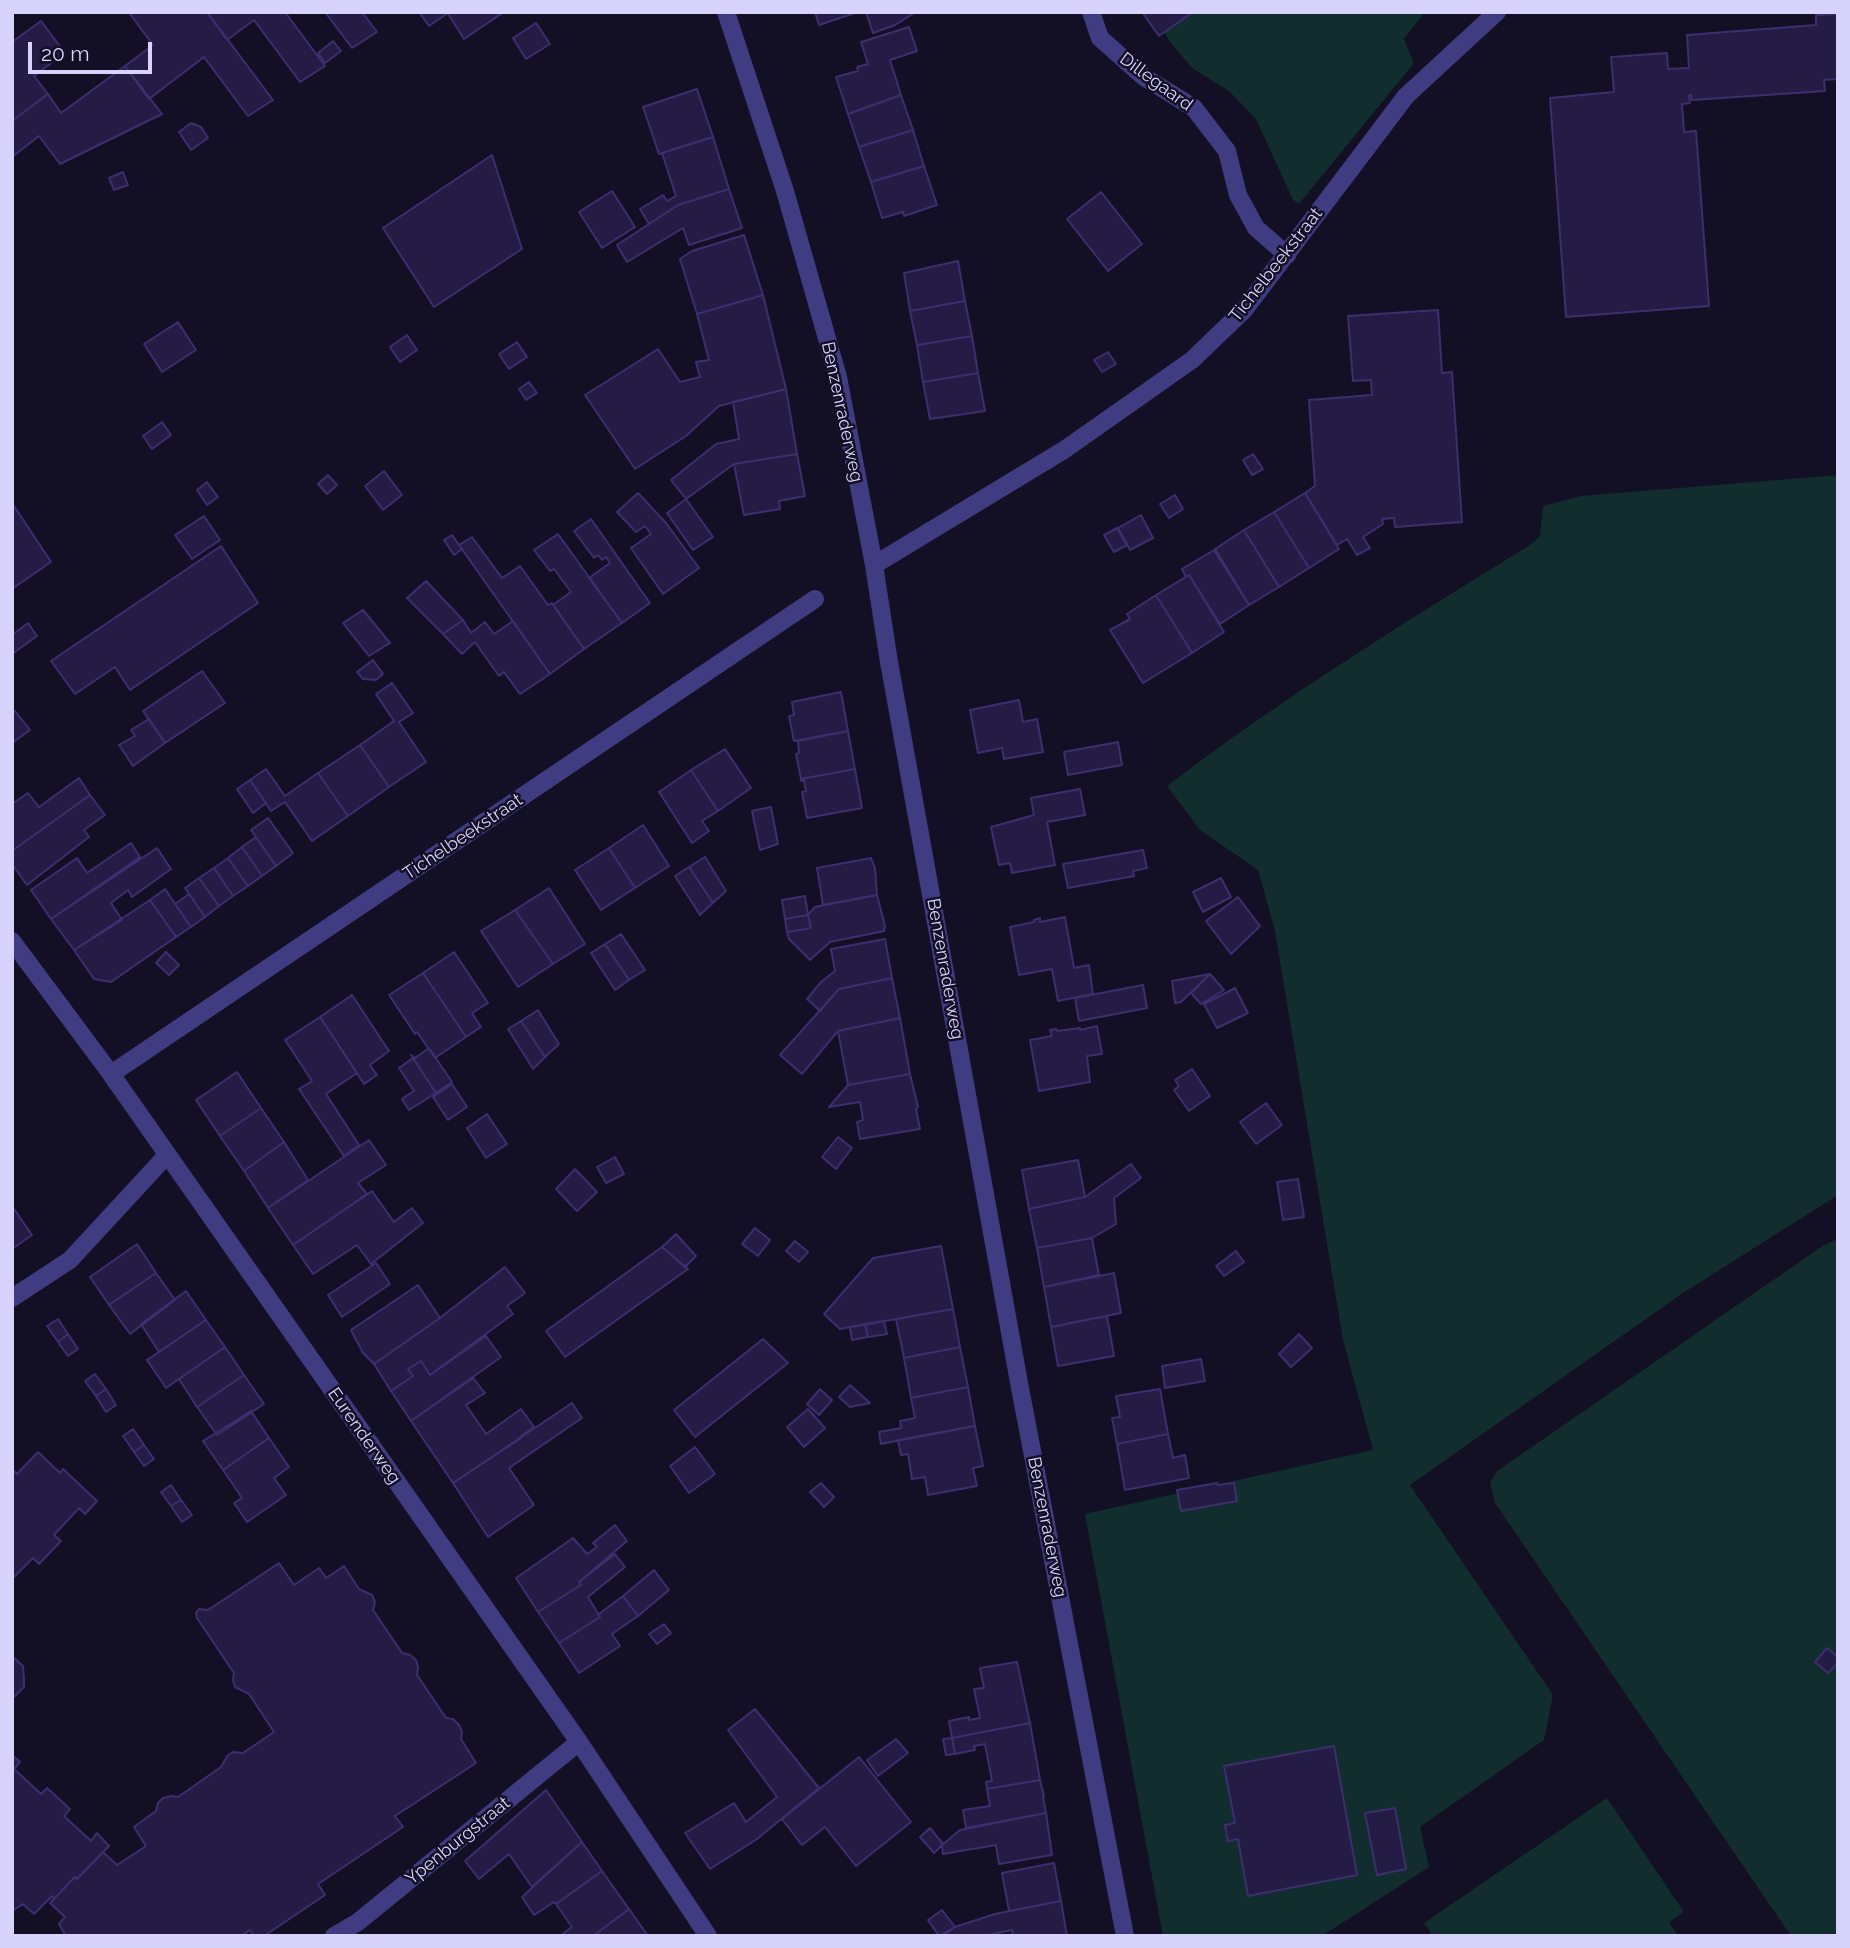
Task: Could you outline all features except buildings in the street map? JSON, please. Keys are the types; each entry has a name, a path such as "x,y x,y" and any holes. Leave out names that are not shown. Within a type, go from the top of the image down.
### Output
{"street":[{"name":"Benzenraderweg","path":"726,12 785,191 838,377 874,565 889,662 1020,1388 1125,1936"},
{"name":"Dillegaard","path":"1091,12 1100,38 1144,77 1194,108 1227,151 1238,195 1256,228 1287,255"},
{"name":"Tichelbeekstraat","path":"874,565 1064,450 1192,360 1244,310 1406,96 1497,12"},
{"name":"Tichelbeekstraat","path":"111,1074 815,599"},
{"name":"Eurenderweg","path":"12,941 111,1074 579,1742 708,1936"},
{"path":"12,1298 70,1260 167,1155"},
{"name":"Ypenburgstraat","path":"334,1936 358,1923 579,1742"}],"green space":[{"path":"1150,12 1425,12 1404,39 1414,63 1299,204 1293,200 1256,119 1229,91 1192,68"},
{"path":"1838,475 1838,1195 1680,1295 1410,1485 1553,1695 1544,1740 1420,1827 1429,1867 1322,1936 1163,1936 1085,1514 1373,1450 1343,1340 1275,931 1258,870 1200,830 1167,786 1300,691 1530,545 1540,536 1543,506 1581,496"},
{"path":"1838,1239 1838,1936 1791,1936 1495,1503 1490,1483 1497,1471 1824,1245"},
{"path":"1607,1798 1684,1912 1669,1922 1678,1936 1433,1936 1424,1923"}]}
